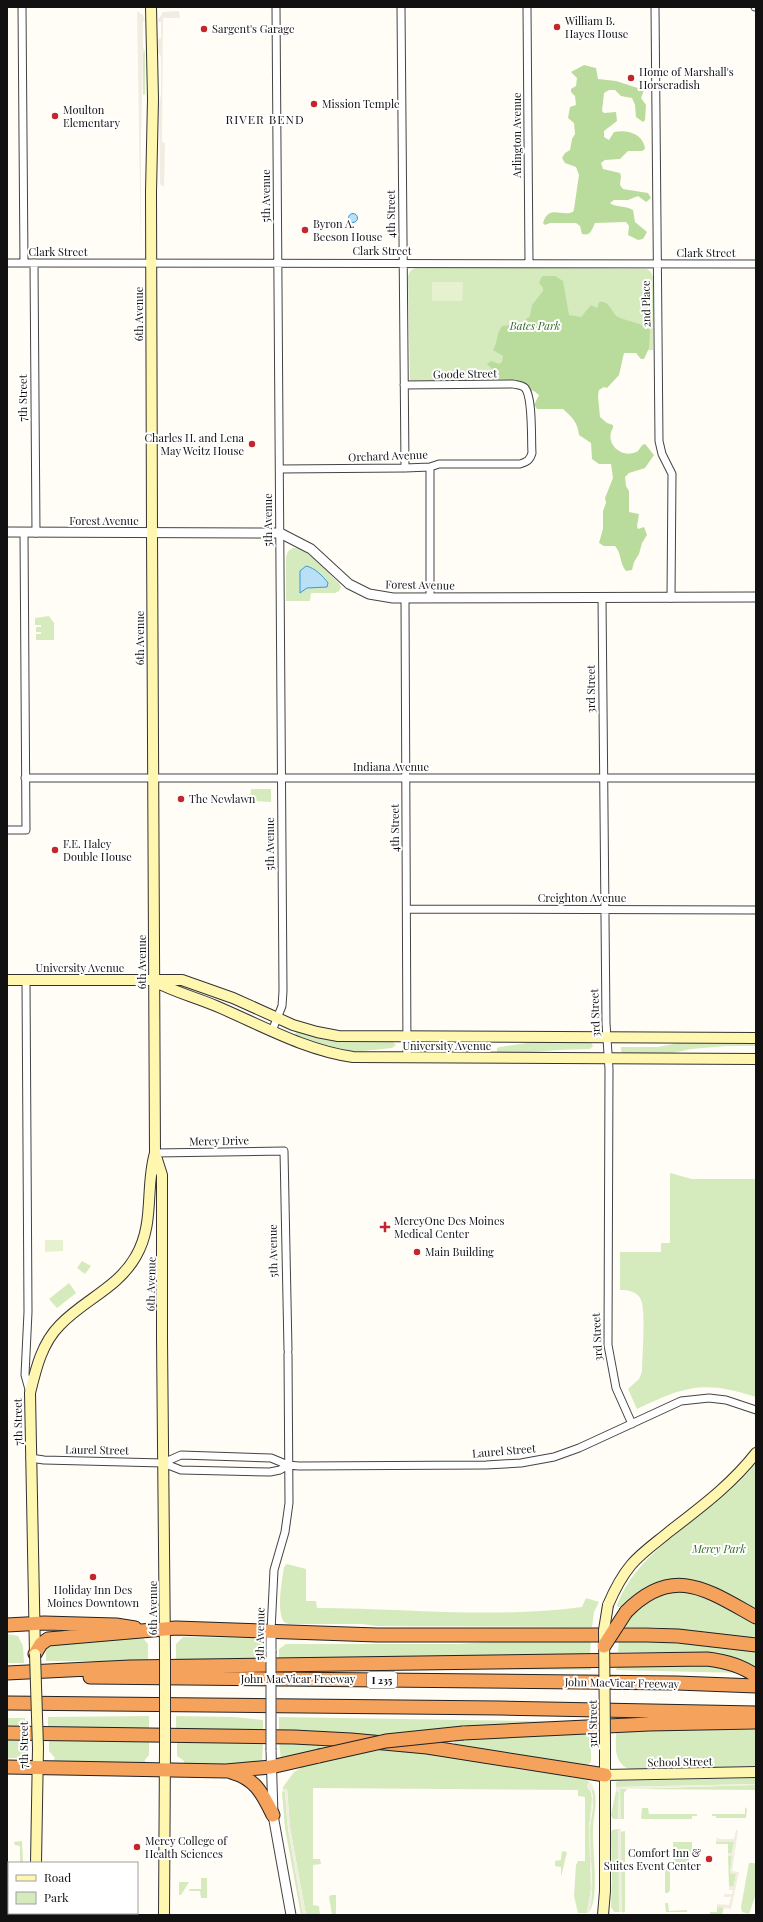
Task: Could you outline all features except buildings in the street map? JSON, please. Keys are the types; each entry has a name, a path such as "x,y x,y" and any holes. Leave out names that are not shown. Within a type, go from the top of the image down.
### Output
{"highway":[{"path":"604,1646 626,1612 644,1595 655,1590 674,1585 686,1585 705,1590 756,1617"},
{"path":"7,1626 34,1623 116,1624 148,1631"},
{"path":"35,1654 41,1644 48,1639 165,1629 377,1635 647,1635 678,1636 756,1646"},
{"path":"7,1673 130,1667 707,1658 738,1665 756,1676"},
{"name":"John MacVicar Freeway","path":"7,1676 639,1683 756,1686"},
{"path":"9,1704 508,1708 756,1713"},
{"path":"7,1766 36,1768 226,1771 271,1767 386,1741 463,1733 649,1724 756,1722"},
{"path":"7,1733 287,1736 351,1740 427,1748 605,1775"},
{"path":"226,1771 240,1774 252,1781 273,1815"}],"main road":[{"name":"6th Avenue","path":"151,7 155,1153 162,1175 165,1629 164,1915"},
{"name":"University Avenue","path":"7,980 174,980 194,984 246,1003 278,1019 306,1029 327,1034 346,1036 756,1038"},
{"name":"University Avenue","path":"154,981 168,989 204,1001 312,1048 338,1055 368,1058 756,1059"},
{"path":"30,1393 42,1351 60,1325 83,1305 100,1295 118,1280 137,1255 148,1223 150,1209 150,1175 155,1153"},
{"name":"7th Street","path":"30,1393 30,1458 38,1748 36,1768 36,1862"},
{"name":"3rd Street","path":"603,1915 605,1891 604,1646 605,1616 608,1605 618,1584 631,1565 643,1553 724,1488 741,1472 756,1453"},
{"name":"School Street","path":"605,1775 756,1772"}],"street":[{"path":"22,7 24,263"},
{"name":"5th Avenue","path":"272,1031 282,1006 283,991 276,7"},
{"name":"4th Street","path":"401,7 405,468"},
{"name":"Arlington Avenue","path":"527,7 529,263"},
{"name":"2nd Place","path":"655,7 659,441 662,454 672,474 672,598"},
{"name":"Clark Street","path":"7,263 403,262 756,264"},
{"name":"7th Street","path":"34,263 36,533"},
{"name":"Goode Street","path":"404,386 514,384 525,388 530,403 532,454 526,462 520,464"},
{"name":"Orchard Avenue","path":"280,469 405,468 430,467 439,464 520,464"},
{"path":"430,467 430,598"},
{"name":"Forest Avenue","path":"7,532 280,534 311,549 340,576 358,589 381,596 405,598 756,597"},
{"path":"7,830 26,830 24,533"},
{"name":"4th Street","path":"405,598 407,1058"},
{"name":"3rd Street","path":"602,598 605,909 607,1037 609,1058 608,1345 616,1388 632,1424"},
{"name":"Indiana Avenue","path":"26,778 756,778"},
{"name":"Creighton Avenue","path":"407,909 756,910"},
{"name":"7th Street","path":"26,980 28,1312 25,1374 30,1393"},
{"name":"5th Avenue","path":"284,1152 288,1352 288,1512 285,1532 274,1570 271,1631 271,1767 273,1815 290,1915"},
{"name":"Mercy Drive","path":"155,1153 284,1152"},
{"name":"Laurel Street","path":"163,1463 181,1455 271,1458 288,1465 441,1466 522,1463 554,1457 579,1448 669,1406 695,1398 726,1400 756,1410"},
{"name":"Laurel Street","path":"30,1458 44,1460 163,1463 181,1470 270,1472 280,1470 288,1465"}],"green space":[{"path":"145,51 145,94 143,95 143,53"},
{"path":"584,65 596,68 598,79 616,81 644,90 641,98 646,105 645,120 643,122 636,117 635,105 632,98 621,96 615,90 609,90 604,93 602,111 604,113 616,112 617,121 604,131 604,137 609,140 614,132 629,132 638,136 642,140 645,149 642,151 628,151 620,159 605,160 601,163 603,169 620,173 620,185 623,189 648,193 651,198 646,202 638,196 628,200 614,200 610,203 615,206 633,210 635,222 647,232 643,239 638,240 628,235 629,226 626,222 595,223 589,234 582,234 580,226 576,223 550,223 545,225 543,223 546,217 552,212 569,213 573,212 574,209 579,175 576,167 565,163 562,158 565,153 570,150 572,139 575,134 574,123 568,118 570,107 576,105 575,96 571,92 571,89 576,86 577,78 571,72"},
{"name":"Bates Park","path":"418,267 647,269 651,272 653,277 653,350 588,351 587,391 530,391 527,386 410,382 408,276 411,270"},
{"path":"543,276 555,276 563,281 569,315 581,317 591,305 597,308 599,302 603,302 608,305 618,317 646,327 650,330 649,348 644,359 641,359 636,353 624,353 619,375 607,388 604,387 599,390 598,396 600,417 607,423 613,425 611,439 615,448 624,453 630,454 637,451 645,444 654,455 645,468 629,473 625,477 626,486 629,491 629,512 639,514 638,529 644,527 647,535 642,543 632,570 626,571 622,564 619,552 615,546 604,546 599,543 603,529 603,511 606,503 605,498 613,478 611,464 599,464 592,459 591,443 579,435 574,420 563,409 537,409 534,405 539,395 521,381 496,378 495,372 487,364 491,361 499,364 502,362 503,356 493,350 500,329 502,326 520,324 530,316 532,305 543,291 543,288 539,283"},
{"path":"432,282 463,282 462,301 432,301"},
{"path":"293,548 299,549 311,556 339,583 341,587 339,591 335,593 311,593 310,601 286,601 286,557 288,551"},
{"path":"49,616 54,623 54,640 36,640 36,634 41,634 41,632 36,632 36,627 41,627 41,625 35,625 35,618"},
{"path":"251,789 271,789 271,802 252,801 250,798"},
{"path":"296,1031 315,1037 341,1041 393,1042 396,1045 392,1048 353,1052 322,1046 295,1036"},
{"path":"422,1042 469,1042 473,1044 473,1048 469,1053 423,1053 419,1049"},
{"path":"534,1042 591,1042 593,1046 590,1049 511,1053 497,1052 497,1048 500,1047"},
{"path":"756,1042 756,1046 727,1046 691,1049 673,1053 624,1054 621,1051 621,1047 658,1047 678,1043"},
{"path":"670,1173 692,1179 756,1179 756,1397 722,1388 695,1388 669,1395 637,1409 628,1389 639,1379 642,1372 643,1314 640,1297 635,1293 620,1290 620,1252 661,1252 661,1243 670,1243"},
{"path":"45,1240 63,1240 63,1251 45,1252"},
{"path":"82,1261 91,1266 85,1274 77,1268"},
{"path":"69,1283 76,1293 57,1308 49,1299"},
{"name":"Mercy Park","path":"756,1463 756,1610 704,1584 687,1580 671,1579 655,1583 638,1592 621,1608 617,1606 627,1585 659,1548 721,1498 740,1481"},
{"path":"287,1564 306,1569 306,1601 316,1601 317,1608 482,1613 582,1607 586,1598 599,1602 594,1612 592,1627 288,1624 284,1622 280,1611 284,1567"},
{"path":"676,1591 697,1593 756,1623 756,1638 656,1627 624,1627 640,1606 659,1596"},
{"path":"7,1634 18,1636 23,1646 24,1663 7,1663"},
{"path":"183,1637 260,1638 262,1641 263,1659 176,1660 176,1644"},
{"path":"143,1638 148,1644 148,1661 46,1661 46,1648 50,1645"},
{"path":"591,1640 590,1654 279,1659 279,1649 286,1644 459,1644 503,1641"},
{"path":"619,1640 686,1644 756,1652 756,1669 733,1657 717,1652 618,1652"},
{"path":"716,1665 741,1673 616,1670 617,1667"},
{"path":"590,1666 591,1670 455,1669"},
{"path":"149,1716 149,1729 48,1728 48,1717"},
{"path":"176,1716 234,1717 263,1720 263,1731 176,1729"},
{"path":"279,1717 580,1722 437,1729 379,1737 279,1732"},
{"path":"7,1718 25,1718 25,1728 7,1728"},
{"path":"680,1729 756,1730 756,1766 632,1770 621,1764 616,1749 616,1732"},
{"path":"591,1732 591,1762 586,1766 454,1745 455,1741"},
{"path":"7,1739 26,1739 26,1753 23,1758 7,1758"},
{"path":"49,1740 149,1741 149,1755 145,1760 145,1763 57,1762 53,1761 55,1758 49,1751"},
{"path":"177,1741 263,1742 262,1761 247,1765 184,1765 184,1761 177,1756"},
{"path":"279,1742 339,1745 281,1760"},
{"path":"379,1748 436,1754 589,1781 587,1787 591,1792 592,1799 589,1828 591,1889 587,1913 578,1913 574,1896 576,1865 578,1861 585,1861 585,1797 578,1796 578,1790 313,1788 313,1859 320,1859 321,1864 313,1865 313,1905 319,1906 320,1915 306,1915 290,1827 287,1789 283,1789 283,1787 294,1772 302,1767"},
{"path":"756,1778 756,1784 616,1787 616,1782 618,1781"},
{"path":"756,1785 756,1790 629,1789"},
{"path":"591,1789 594,1790 596,1800 593,1830 595,1885 592,1905 589,1912 592,1892 590,1829 593,1799"},
{"path":"620,1789 627,1789 624,1793 624,1819 621,1819 620,1816"},
{"path":"616,1791 619,1791 618,1819 613,1819 611,1815"},
{"path":"282,1792 285,1792 288,1829 303,1915 301,1915 285,1828"},
{"path":"745,1807 747,1809 746,1818 716,1818 716,1816 712,1816 712,1814 745,1814"},
{"path":"642,1808 648,1808 649,1814 697,1814 697,1816 692,1816 692,1819 642,1819"},
{"path":"618,1829 620,1910 619,1912 614,1912 611,1907 611,1833 612,1830"},
{"path":"625,1831 624,1913 621,1911 620,1832"},
{"path":"716,1840 718,1842 734,1842 732,1853 728,1853 728,1844 716,1844"},
{"path":"22,1841 23,1862 20,1862 20,1846 15,1845 14,1842"},
{"path":"673,1842 692,1842 692,1854 689,1854 689,1863 686,1863 685,1866 674,1866"},
{"path":"562,1851 567,1852 561,1877 561,1867 555,1866 555,1861 561,1860"},
{"path":"728,1856 732,1856 730,1873 736,1874 734,1886 729,1886"},
{"path":"749,1863 756,1863 756,1894 749,1914 742,1912 741,1907"},
{"path":"685,1868 670,1870 670,1890 668,1893 665,1893 665,1869"},
{"path":"201,1878 207,1878 207,1898 201,1898 200,1891 189,1891 190,1889 201,1889"},
{"path":"179,1882 189,1882 181,1895 179,1895"},
{"path":"331,1895 336,1895 336,1915 332,1915 329,1897"},
{"path":"665,1903 668,1903 669,1911 687,1910 687,1912 666,1912"},
{"path":"717,1907 724,1907 722,1915 710,1915 710,1912 717,1912"},
{"path":"67,1914 98,1914 98,1915"}],"shaded area":[{"path":"137,11 143,15 145,21 143,21 143,46 145,51 143,53 141,139 141,254"},
{"path":"178,11 180,18 163,18 162,142 165,143 164,187 160,184 159,104 161,94 161,56 158,53 158,40 161,38 161,22 158,22 158,20 163,12"},
{"path":"589,1781 594,1790 591,1790 593,1800 590,1829 592,1888 591,1906 589,1912 587,1913 591,1889 589,1828 592,1799 591,1792 587,1786"},
{"path":"756,1784 620,1789 621,1819 618,1819 619,1792 616,1791 616,1787"},
{"path":"283,1789 287,1789 290,1827 306,1915 303,1915 287,1819 285,1792 282,1792"},
{"path":"618,1829 621,1829 622,1912 619,1912"},
{"path":"736,1830 738,1830 732,1871 739,1872 731,1909 717,1907 717,1904 729,1905 731,1897 724,1897 724,1894 732,1894 733,1890 729,1890 729,1886 734,1886 736,1874 730,1873 732,1856 728,1856 728,1853 733,1853 734,1842 718,1842 716,1837 719,1839 734,1839"}],"water":[{"path":"353,213 358,218 353,223 348,218"},
{"path":"306,566 316,570 321,575 328,583 327,587 307,588 300,593 300,571"}],"place":[{"name":"William B. Hayes House","path":"557,27"},
{"name":"Sargent's Garage","path":"204,29"},
{"name":"Home of Marshall's Horseradish","path":"631,78"},
{"name":"Mission Temple","path":"314,104"},
{"name":"Moulton Elementary","path":"55,116"},
{"name":"Byron A. Beeson House","path":"305,230"},
{"name":"Charles H. and Lena May Weitz House","path":"252,444"},
{"name":"The Newlawn","path":"181,799"},
{"name":"F.E. Haley Double House","path":"55,850"},
{"name":"MercyOne Des Moines Medical Center","path":"385,1227"},
{"name":"Main Building","path":"417,1252"},
{"name":"Holiday Inn Des Moines Downtown","path":"93,1577"},
{"name":"Mercy College of Health Sciences","path":"137,1847"},
{"name":"Comfort Inn & Suites Event Center","path":"709,1859"}],"district":[{"name":"RIVER BEND","path":"265,120"}]}
